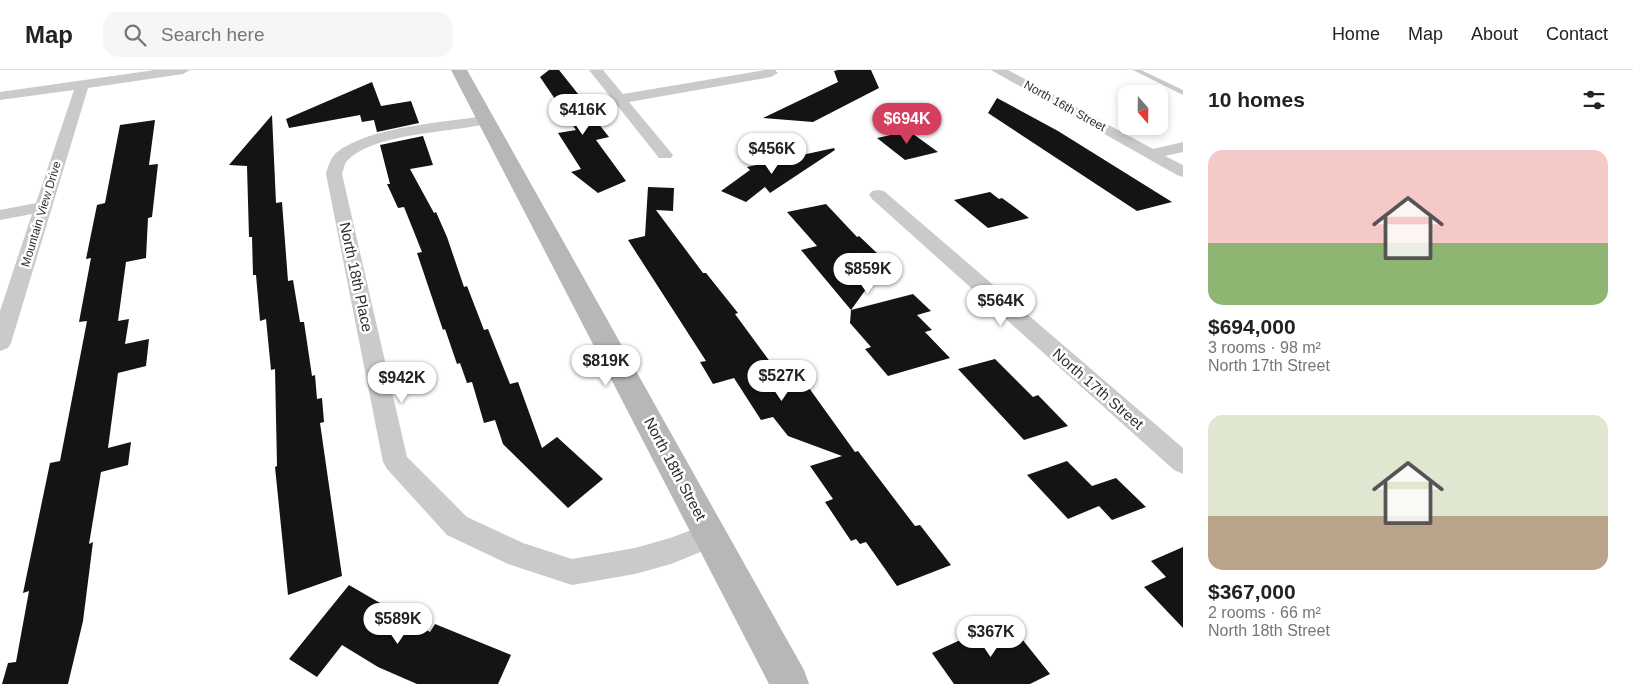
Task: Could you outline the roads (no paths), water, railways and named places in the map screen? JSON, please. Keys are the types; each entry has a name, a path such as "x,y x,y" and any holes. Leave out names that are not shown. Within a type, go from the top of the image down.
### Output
{"street":[{"path":"0,96 183,70"},
{"name":"North 18th Street","path":"458,70 790,684"},
{"path":"596,70 666,155"},
{"name":"North 16th Street","path":"998,70 1183,172"},
{"path":"620,99 771,73"},
{"name":"Mountain View Drive","path":"0,343 82,84"},
{"name":"North 18th Place","path":"485,120 380,138 355,146 340,158 334,174 396,462 457,526 518,555 572,572 635,561 671,551 710,535"},
{"path":"1151,154 1183,147"},
{"name":"North 17th Street","path":"878,195 1183,463"},
{"path":"0,215 43,207"}],"lane":[{"path":"1136,70 1183,93"}]}
